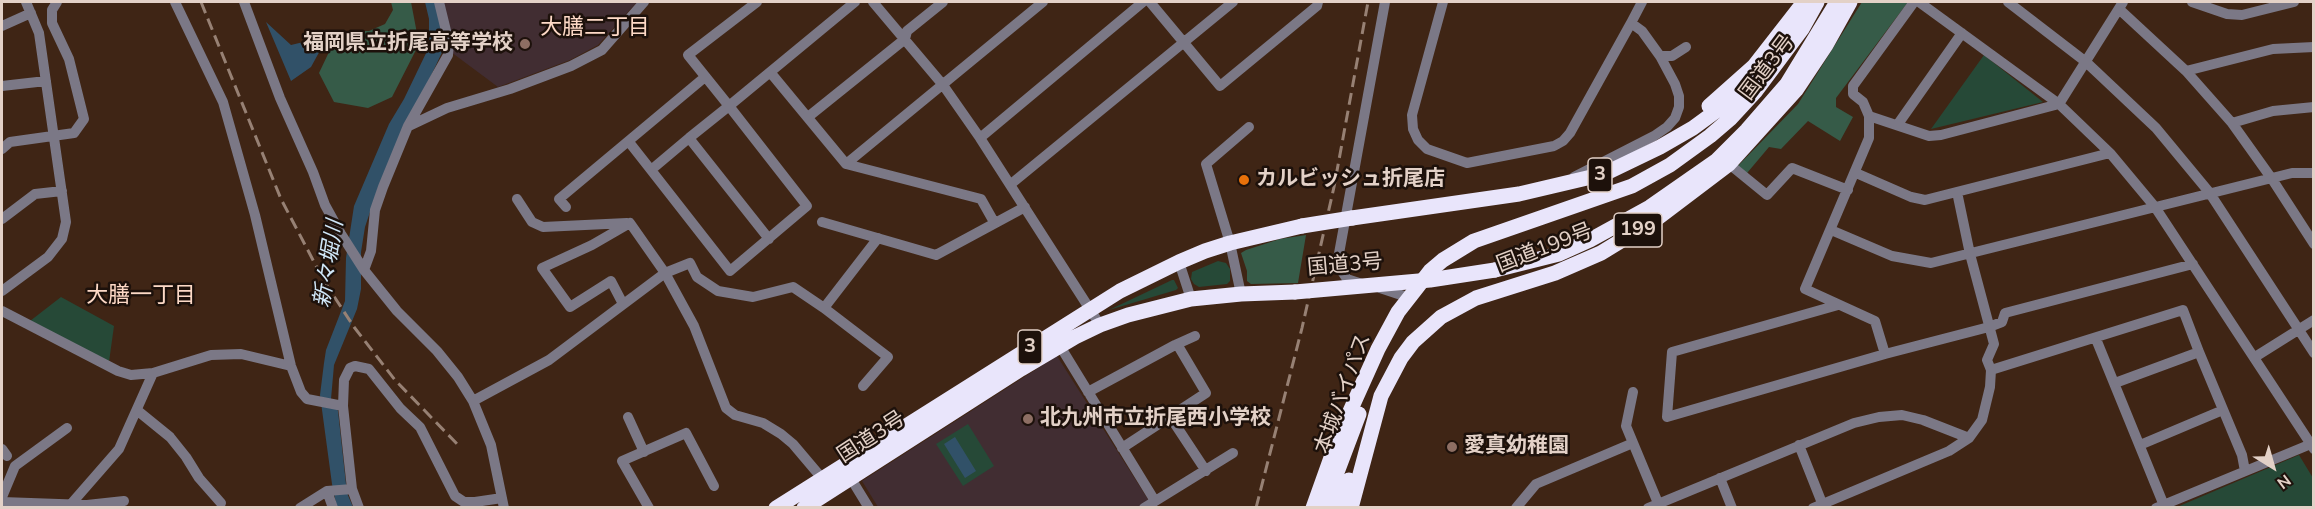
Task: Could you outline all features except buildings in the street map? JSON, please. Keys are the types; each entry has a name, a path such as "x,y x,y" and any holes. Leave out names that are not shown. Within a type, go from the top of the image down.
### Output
{"highway":[{"path":"1490,234 1626,178 1692,142 1714,111 1766,53 1804,2"},
{"name":"国道3号","path":"804,507 827,484 1091,309 1179,262 1230,243 1302,226 1551,188 1604,174 1660,147 1738,95 1802,29 1817,2"},
{"name":"国道3号","path":"776,507 827,484 850,477 1060,346 1100,325 1138,312 1191,299 1430,280 1495,270 1559,254 1590,240 1650,207 1716,161 1787,84 1837,2"},
{"name":"国道199号","path":"1351,507 1381,396 1401,358 1413,342 1440,317 1476,298 1555,273 1601,253 1655,220 1730,164 1796,90 1826,45 1850,2"},
{"name":"国道199号","path":"1313,507 1357,395 1389,328 1407,297 1430,271 1474,241 1632,186 1679,159 1731,118 1755,92 1802,29"},
{"path":"1458,202 1574,177 1630,156 1698,115 1754,66"},
{"name":"本城バイパス","path":"1324,507 1390,331 1407,297"},
{"name":"本城バイパス","path":"1338,507 1381,396"}],"street":[{"path":"5,288 48,257 62,239 66,222 39,33 26,2"},
{"path":"2,149 10,142 74,133 84,118 69,59 52,23 52,10 57,2"},
{"path":"175,2 222,102 255,215 291,366 301,392 308,399 339,405"},
{"path":"244,2 280,98 325,205 364,270 397,311 437,351 458,377 473,401 491,445 503,503 464,502 455,496 420,428 400,408 369,369 355,366 347,373 339,405 352,489 359,507"},
{"path":"364,270 371,251 375,210 408,126 448,55 449,43 440,2"},
{"path":"408,126 447,108 510,89 572,66 602,50 645,2"},
{"path":"629,142 730,271 807,206 688,55 756,2"},
{"path":"651,170 855,2"},
{"path":"873,2 943,85 1011,184 1100,325"},
{"path":"808,117 905,39 907,31 944,2"},
{"path":"846,164 1043,2"},
{"path":"980,138 1143,2"},
{"path":"1150,2 1220,86 1317,6 1318,2"},
{"path":"1011,184 1233,2"},
{"path":"1385,2 1339,251 1339,267 1347,279 1407,297"},
{"path":"1443,2 1412,116 1413,129 1418,140 1427,149 1467,164 1554,146 1563,141 1570,133 1642,2"},
{"path":"1766,53 1796,2"},
{"path":"1885,354 1875,321 1805,289 1869,138 1869,116 1863,102 1853,94 1853,86 1914,2"},
{"path":"1919,2 2060,104 2110,153 2155,207 2312,446 2162,506 2140,445 2096,339"},
{"path":"2008,2 2086,62 2156,128 2209,192 2313,353"},
{"path":"2192,2 2228,14 2242,15 2294,2"},
{"path":"1869,116 1929,136 1941,135 2060,104 2121,5 2186,71 2232,123 2272,179 2313,244"},
{"path":"2,26 31,13"},
{"path":"1574,177 1654,136 1667,127 1679,107 1679,96 1675,84 1660,56 1642,31 1631,23"},
{"path":"1898,124 1962,33"},
{"path":"1660,56 1672,56 1686,47"},
{"path":"2186,71 2273,49 2313,47"},
{"path":"770,72 846,164 981,200 994,222"},
{"path":"566,207 559,199 705,77"},
{"path":"2,86 46,81"},
{"path":"2232,123 2273,111 2313,107"},
{"path":"1242,294 1230,243 1206,164 1249,127"},
{"path":"689,138 769,239"},
{"path":"1856,173 1911,197 1925,200 2110,153"},
{"path":"1730,164 1767,195 1792,168 1848,190"},
{"path":"1831,230 1892,256 1931,263 2209,192 2292,173 2313,173"},
{"path":"2,219 35,194 62,191"},
{"path":"1799,445 1820,506 1949,451 1970,438 1982,420 1986,409 1991,370 1987,360 1994,344 1970,254 1957,192"},
{"path":"518,199 532,222 543,227 630,223"},
{"path":"822,222 936,255 1025,207"},
{"path":"630,223 665,273 694,326 726,408 735,416 763,423 781,434 827,484"},
{"path":"623,304 611,281 570,307 542,268 592,245 630,223"},
{"path":"824,308 878,238"},
{"path":"1179,262 1191,299"},
{"path":"473,401 549,360 665,273 690,263 698,277 718,291 753,297 793,287 824,308 888,357 864,386"},
{"path":"1838,305 1672,352 1667,417 1885,354 1989,327 2002,322 2005,313 2193,264"},
{"path":"1991,370 2183,310 2242,455 2245,471"},
{"path":"2,311 118,371 131,375 153,373 211,355 241,354 291,366"},
{"path":"2255,357 2313,320"},
{"path":"1088,392 1195,336"},
{"path":"1122,448 1206,393 1177,344"},
{"path":"1060,346 1155,501"},
{"path":"2115,383 2199,352"},
{"path":"71,504 119,449 138,411 153,373"},
{"path":"1633,392 1626,426 1653,506 1854,423 1879,417 1902,415 1941,425 1970,438"},
{"path":"1306,507 1344,409 1357,395"},
{"path":"2140,445 2223,410"},
{"path":"138,411 170,437 220,503"},
{"path":"628,417 644,452"},
{"path":"1171,418 1206,471"},
{"path":"67,428 15,466 2,499 87,505 123,501"},
{"path":"649,507 622,461 686,433 714,486"},
{"path":"1516,507 1536,484 1633,443"},
{"path":"1144,507 1233,453"},
{"path":"850,477 869,507"},
{"path":"1720,478 1732,507"},
{"path":"300,507 327,491 352,489"},
{"path":"327,491 333,507"}],"shaded area":[{"name":"福岡県立折尾高等学校","path":"442,2 637,2 598,45 570,60 498,87 451,52"},
{"name":"北九州市立折尾西小学校","path":"1057,356 1149,501 1139,508 878,507 862,481"}],"green space":[{"path":"391,2 411,2 419,44 392,97 368,108 334,102 319,73 339,31 369,31 385,24 393,10"},
{"path":"1862,2 1908,2 1836,98 1836,107 1853,117 1840,141 1808,121 1781,149 1769,147 1742,179 1732,172 1798,104"},
{"path":"1984,55 2043,102 1931,129"},
{"path":"1306,235 1298,283 1251,284 1247,281 1247,271 1241,253 1280,239"},
{"path":"1218,261 1226,263 1230,269 1230,281 1227,284 1199,287 1194,284 1191,279 1192,272"},
{"path":"1172,280 1178,288 1176,290 1109,310"},
{"path":"61,297 114,326 109,362 30,321"},
{"path":"968,424 994,466 963,486 936,444"},
{"path":"2299,455 2313,478 2313,507 2177,507"}],"water":[{"path":"425,2 436,2 445,46 378,188 365,227 361,252 361,289 357,309 334,365 331,399 338,411 347,493 353,507 337,508 320,395 326,350 345,301 346,258 354,206 389,124 429,47 429,19"},
{"path":"266,22 291,45 328,36 311,67 291,81"},
{"path":"955,437 976,471 965,478 944,444"}],"railway":[{"path":"201,2 281,199 324,281 354,327 395,380 461,448"},
{"path":"1256,508 1302,328 1334,187 1368,2"}],"place":[{"name":"福岡県立折尾高等学校","path":"525,44"},
{"name":"カルビッシュ折尾店","path":"1244,180"},
{"name":"北九州市立折尾西小学校","path":"1028,419"},
{"name":"愛真幼稚園","path":"1452,447"}],"district":[{"name":"大膳二丁目","path":"595,29"},
{"name":"大膳一丁目","path":"141,297"}],"water label":[{"name":"新々堀川","path":"330,264"}]}
